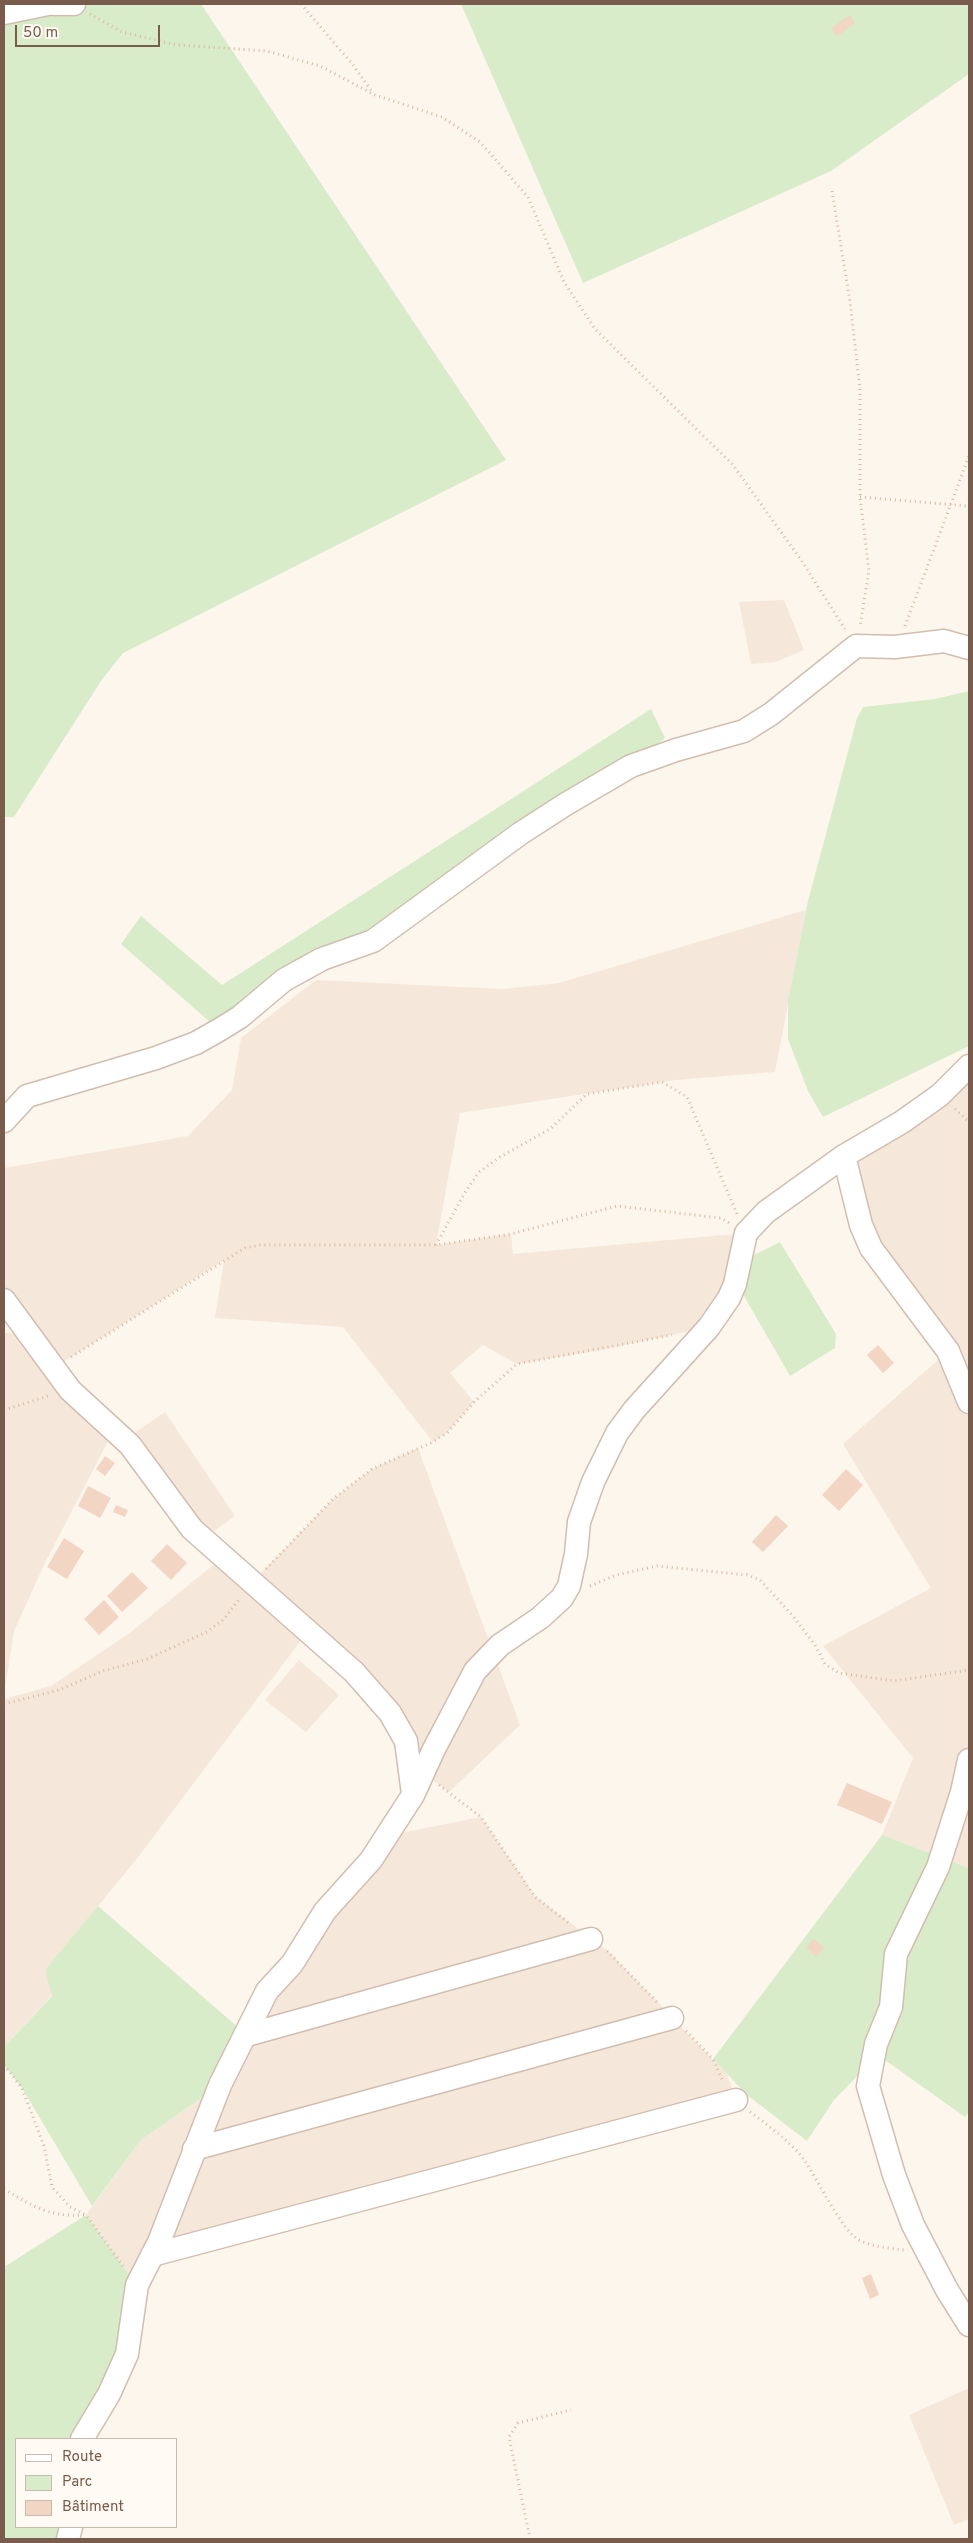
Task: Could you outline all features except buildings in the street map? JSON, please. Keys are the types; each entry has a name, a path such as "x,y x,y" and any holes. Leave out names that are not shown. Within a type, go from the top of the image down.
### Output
{"street":[{"path":"4,13 48,4"},
{"path":"54,4 73,4"},
{"path":"4,1121 27,1096 156,1058 196,1043 240,1017 284,980 322,959 373,941 522,833 566,804 631,766 676,750 744,731 771,714 856,646 895,647 944,641 969,648"},
{"path":"83,2438 109,2394 127,2354 137,2285 152,2255 220,2085 247,2035 267,1991 292,1964 325,1911 371,1860 413,1795 434,1749 475,1671 500,1645 540,1618 562,1598 569,1586 576,1554 579,1522 593,1482 617,1433 634,1410 709,1327 735,1284 746,1233 766,1212 844,1156 940,1095 969,1066"},
{"path":"844,1156 861,1225 871,1248 948,1351 969,1402"},
{"path":"4,1300 70,1390 130,1445 192,1529 354,1672 390,1713 406,1741 413,1795"},
{"path":"969,1760 962,1792 938,1867 896,1954 891,2007 876,2044 868,2086 894,2175 913,2225 947,2290 969,2325"},
{"path":"247,2035 591,1939"},
{"path":"194,2150 672,2018"},
{"path":"152,2255 736,2100"}],"path":[{"path":"73,4 122,32 177,45 267,51 320,66 374,95 442,117 480,142 528,197 564,282 595,329 733,465 801,560 856,646"},
{"path":"301,4 353,65 374,95"},
{"path":"832,192 850,302 860,390 860,497 869,571 856,646"},
{"path":"895,647 912,611 969,456"},
{"path":"860,497 969,506"},
{"path":"436,1245 478,1172 500,1157 550,1129 587,1094 662,1082 687,1097 746,1233"},
{"path":"54,1368 245,1248 260,1245 436,1245 511,1234 618,1206 721,1218 746,1233"},
{"path":"4,1704 59,1690 103,1671 147,1659 207,1632 224,1619 251,1582 332,1499 372,1469 433,1442 448,1432 474,1402 517,1364 606,1349 709,1327"},
{"path":"4,1410 70,1390"},
{"path":"562,1598 616,1575 657,1566 747,1575 760,1580 793,1616 815,1645 825,1664 839,1673 894,1681 969,1670"},
{"path":"4,2065 22,2088 44,2146 52,2187 70,2207 86,2215 137,2285"},
{"path":"4,2189 34,2207 62,2216 86,2215"},
{"path":"530,2539 510,2437 518,2422 571,2410"}],"shaded area":[{"path":"784,600 804,650 776,662 751,664 739,602"},
{"path":"806,910 775,1072 676,1080 460,1113 436,1245 511,1234 513,1254 746,1233 709,1327 606,1349 517,1364 483,1345 450,1373 474,1402 448,1432 433,1442 343,1327 215,1318 224,1260 54,1368 109,1439 44,1565 14,1631 4,1695 4,1333 28,1332 4,1300 4,1168 188,1136 232,1090 241,1038 316,980 503,989 559,983"},
{"path":"969,1066 969,1868 882,1835 913,1758 823,1646 931,1588 843,1444 948,1351 883,1263 844,1156"},
{"path":"165,1412 235,1516 203,1539 124,1440"},
{"path":"418,1448 520,1725 449,1792 422,1772 390,1713 308,1631 139,1856 46,1970 52,1995 4,2047 4,1699 51,1686 131,1632 223,1557 252,1582 333,1499 372,1469"},
{"path":"299,1660 339,1695 306,1732 265,1700"},
{"path":"481,1817 535,1896 608,1951 727,2074 736,2100 153,2255 137,2285 86,2215 141,2140 220,2085 245,2039 386,1836"},
{"path":"969,2388 969,2519 954,2525 909,2415"}],"green space":[{"path":"74,4 201,4 506,460 123,653 101,681 14,817 4,817 4,13"},
{"path":"461,4 969,4 969,74 831,171 583,283"},
{"path":"969,691 969,1046 823,1117 808,1091 788,1039 788,1001 808,901 857,718 863,707 935,699"},
{"path":"651,709 665,738 631,766 219,1030 121,944 141,916 222,985"},
{"path":"780,1242 836,1334 835,1348 790,1376 740,1289 750,1257"},
{"path":"882,1835 969,1868 969,2112 965,2117 878,2055 834,2100 807,2141 747,2095 713,2059"},
{"path":"98,1906 247,2035 220,2085 141,2140 92,2206 22,2088 4,2065 4,2047 52,1996 45,1970"},
{"path":"86,2215 137,2285 127,2354 83,2438 15,2438 15,2528 71,2528 68,2539 4,2539 4,2267"}]}
